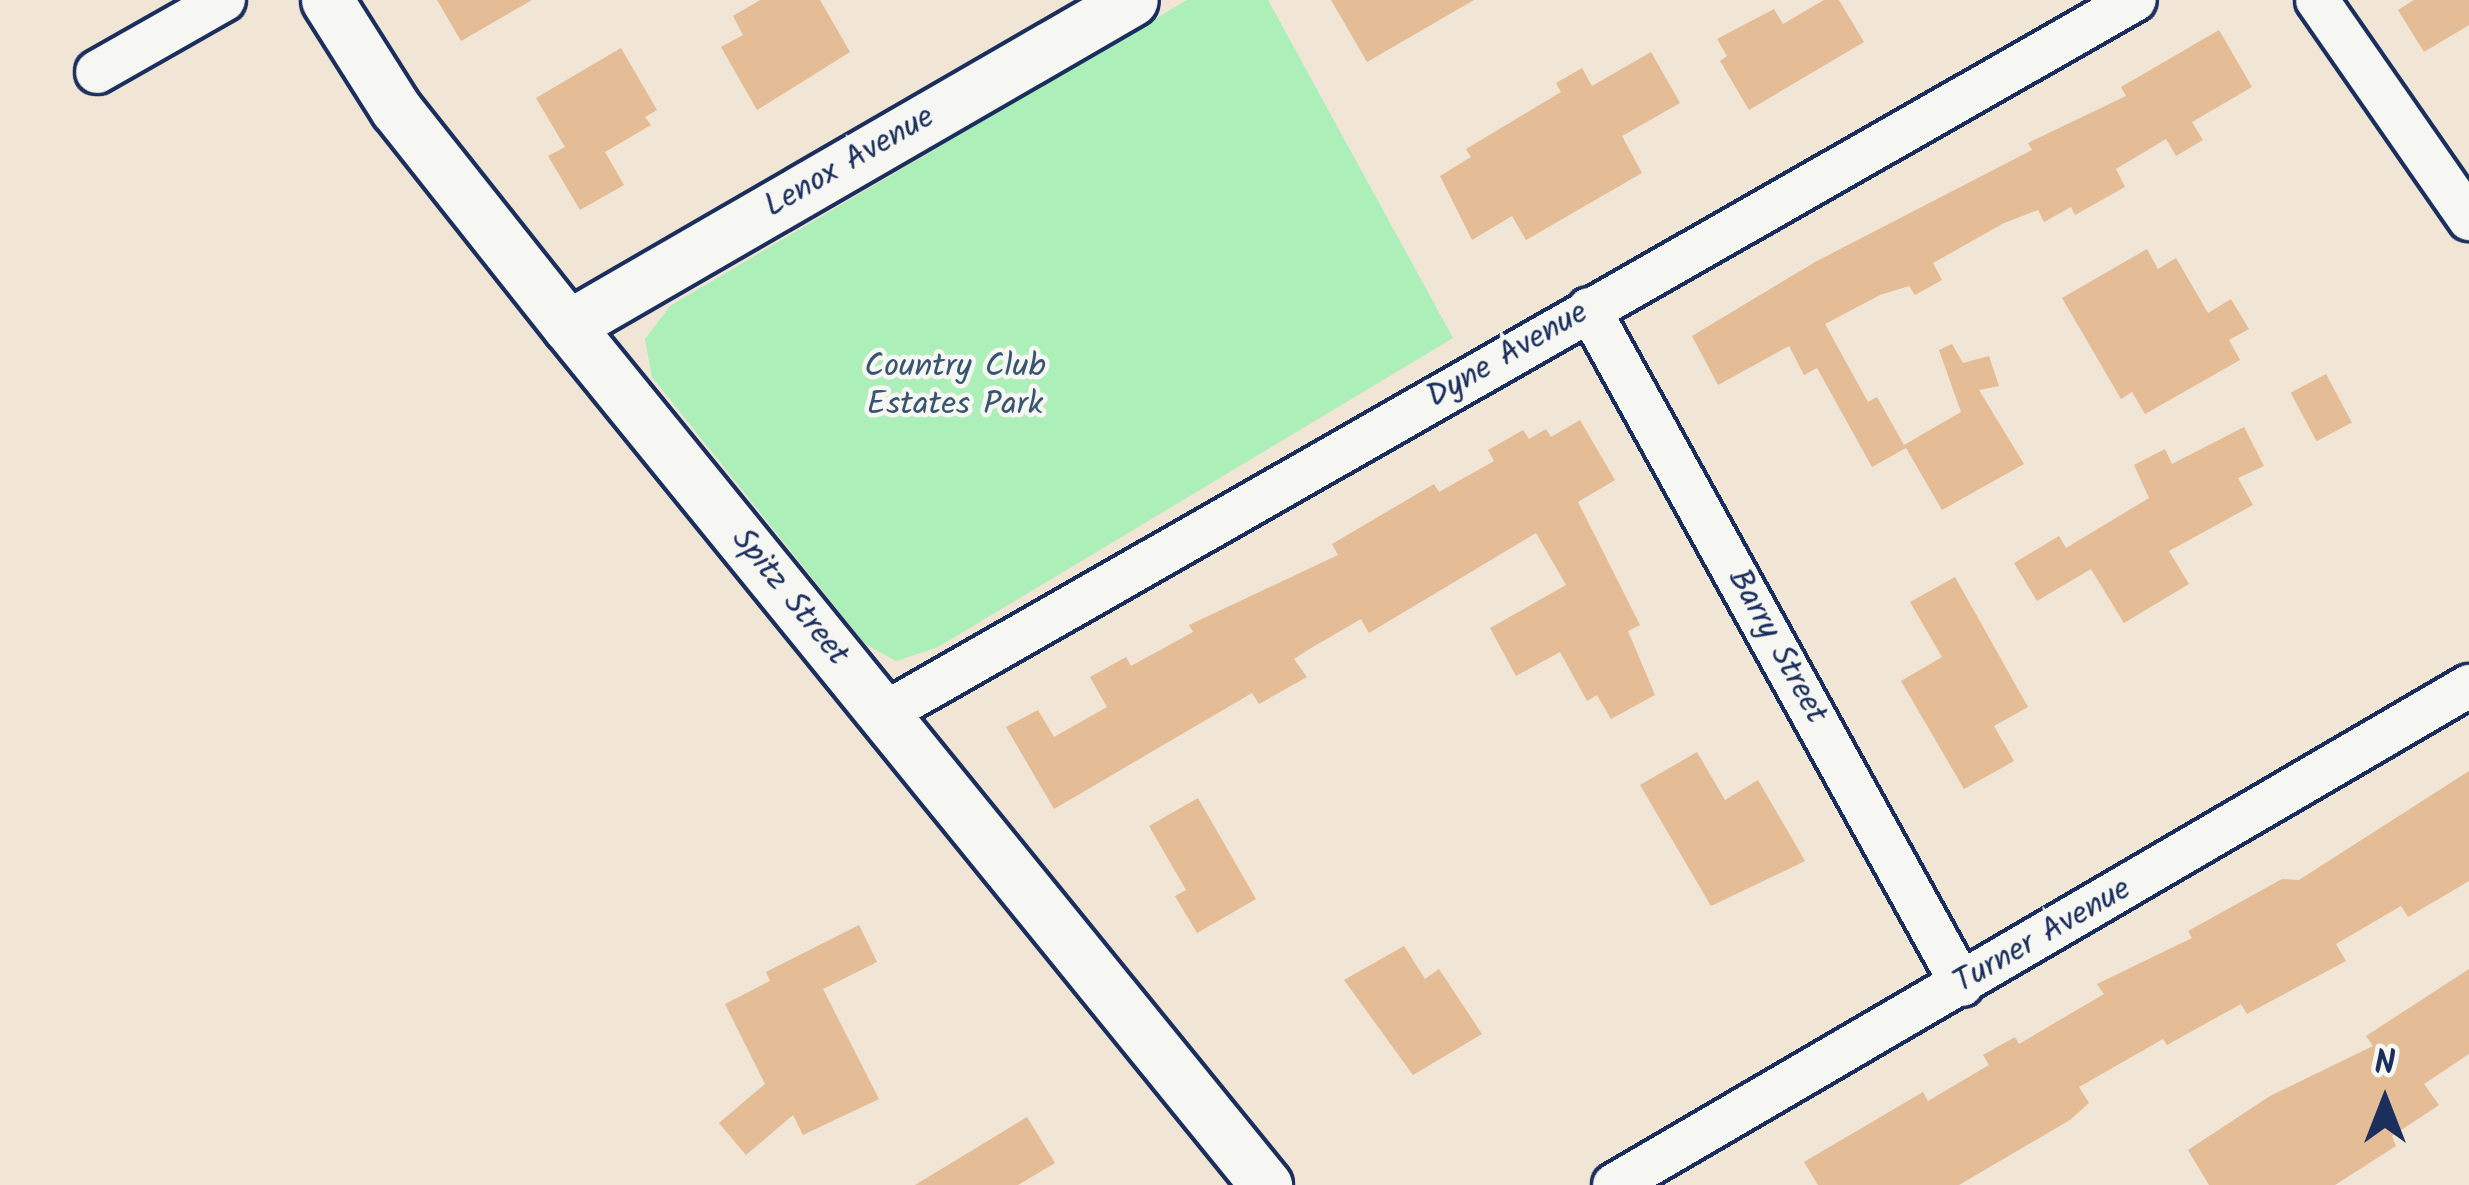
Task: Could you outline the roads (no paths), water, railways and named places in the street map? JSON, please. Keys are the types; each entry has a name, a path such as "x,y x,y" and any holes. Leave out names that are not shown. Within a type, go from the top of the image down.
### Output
{"street":[{"path":"97,72 224,0"},
{"name":"Spitz Street","path":"327,0 397,109 568,326 1266,1185"},
{"name":"Lenox Avenue","path":"568,326 1132,0"},
{"name":"Dyne Avenue","path":"883,714 2135,0"},
{"path":"2317,0 2469,219"},
{"name":"Barry Street","path":"1589,310 1962,985"},
{"name":"Turner Avenue","path":"1614,1185 2469,686"}],"park label":[{"name":"Country Club Estates Park","path":"955,387"}]}
